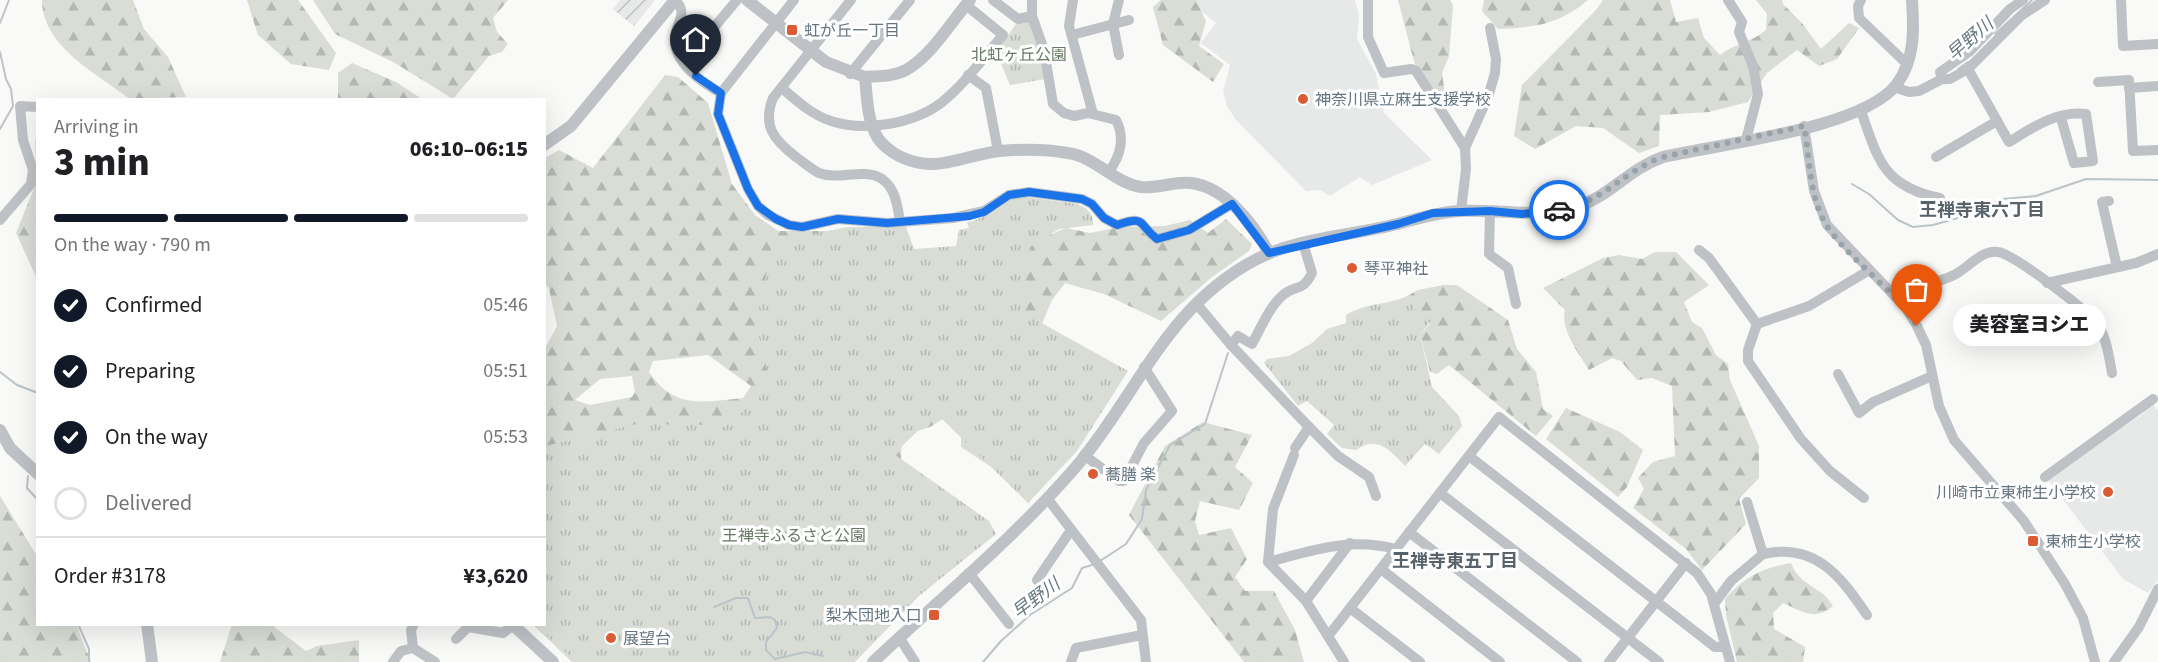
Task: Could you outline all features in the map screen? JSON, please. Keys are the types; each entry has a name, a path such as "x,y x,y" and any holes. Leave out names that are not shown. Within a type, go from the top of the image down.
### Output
{"street":[{"path":"546,144 571,126 675,0 681,6 683,14 674,40 684,63 701,81 721,93"},
{"path":"684,63 737,0"},
{"path":"747,0 826,62 850,74 864,77 889,76 906,70 922,56 968,2 1003,35 950,95 926,112 903,120 872,125 831,122 814,114 782,88"},
{"path":"794,0 721,93 718,114 738,168 758,206 768,215 789,225 802,227 838,219 887,223 900,220 970,216 984,212 1009,195 1029,192 1082,199 1092,204 1104,218 1117,225 1135,219 1140,220 1157,239 1189,230 1232,204"},
{"path":"851,0 772,98 768,111 775,137 819,173 844,177 870,174 885,181 896,199 900,220"},
{"path":"850,74 910,0"},
{"path":"993,0 1018,19 1032,16"},
{"path":"1032,0 1032,16 1044,50 1053,104 1064,113 1074,116 1094,114 1116,120 1121,129 1120,149 1109,171"},
{"path":"1073,0 1069,15 1072,35 1094,114"},
{"path":"1119,0 1113,24 1119,56"},
{"path":"1368,0 1368,37 1384,74 1411,69 1416,71 1465,148"},
{"path":"1728,0 1742,22 1739,32 1757,82 1758,94 1746,140"},
{"path":"1861,0 1858,6 1859,18 1908,65"},
{"path":"873,662 1047,498 1084,456 1144,367 1196,303 1239,268 1269,253 1303,243 1398,224 1433,213 1490,211 1522,214 1574,207 1611,189 1642,164 1860,111 1877,102 1894,87 1908,65 1913,47 1912,0"},
{"path":"1942,79 1940,72 1969,52 2010,9 2023,0"},
{"path":"1894,87 1909,92 1919,91 1968,69 2022,15 2045,0"},
{"path":"2121,0 2123,46 2157,44"},
{"path":"1072,35 1129,20"},
{"path":"1461,211 1466,169 1465,148 1488,97 1495,72 1496,59 1490,28"},
{"path":"1968,69 2009,142 2040,122 2076,113 2086,114 2093,161 2074,163 2061,118"},
{"path":"968,75 986,88 998,151"},
{"path":"864,77 872,125 877,138 894,154 921,165 936,166 998,151 1069,153 1091,159 1138,186 1189,182 1209,187 1232,204 1269,253"},
{"path":"2098,82 2129,80 2133,151 2158,150"},
{"path":"2129,88 2158,86"},
{"path":"0,220 31,184 33,170 23,140 20,106 36,107"},
{"path":"1860,111 1873,146 1891,176 1911,192 1940,198"},
{"path":"1936,158 1997,121"},
{"path":"1804,126 1815,191 1827,225 1868,271 1893,294 1917,326 1926,345 1939,406 1954,440 2024,521 2074,599 2083,618 2095,662"},
{"path":"2109,201 2102,202 2117,267"},
{"path":"1490,211 1489,254 1508,268 1516,304"},
{"path":"1231,345 1238,336 1252,344 1275,305 1285,294 1307,284 1312,273 1303,243"},
{"path":"1699,250 1709,258 1757,324"},
{"path":"1893,294 1929,286 1956,275 1987,254 1998,252 2025,265 2095,321 2107,348 2112,373"},
{"path":"2047,283 2117,267 2158,254"},
{"path":"1757,324 1809,306 1868,271"},
{"path":"1196,303 1231,345 1309,428 1338,456 1369,477 1376,496"},
{"path":"1757,324 1748,350 1748,361 1801,439 1830,471 1864,498"},
{"path":"1084,456 1119,481 1124,481 1144,443 1172,411 1144,367"},
{"path":"1838,374 1859,413 1873,402 1932,376"},
{"path":"2045,477 2153,400"},
{"path":"1329,635 1499,417 1686,563 1702,579 1714,604 1730,662"},
{"path":"1309,428 1295,451 1280,486 1273,509 1268,562 1306,601 1344,662"},
{"path":"0,430 10,448 36,472"},
{"path":"1469,456 1715,646 1724,647"},
{"path":"1440,493 1659,662"},
{"path":"1047,498 1141,620 1146,662"},
{"path":"1746,502 1763,554"},
{"path":"1037,580 1071,530"},
{"path":"1409,532 1577,662"},
{"path":"1268,562 1350,543 1371,543 1396,549"},
{"path":"1306,601 1350,543"},
{"path":"1714,604 1731,581 1763,554 1797,552 1818,561 1848,586 1867,615"},
{"path":"1609,662 1686,563"},
{"path":"1381,569 1500,662"},
{"path":"969,573 1009,624"},
{"path":"2114,662 2133,636 2158,589"},
{"path":"1350,609 1420,662"},
{"path":"147,626 152,662"},
{"path":"413,626 411,630 413,648"},
{"path":"456,639 468,627 503,633 511,626"},
{"path":"515,626 553,662"},
{"path":"1071,662 1076,648 1142,635"},
{"path":"899,638 915,662"},
{"path":"393,662 401,651 413,648 435,662"}],"shaded area":[{"path":"620,0 655,0 634,26 613,9"},
{"name":"神奈川県立麻生支援学校","path":"1192,0 1355,0 1359,15 1357,39 1376,74 1384,113 1432,160 1372,185 1360,177 1330,196 1320,190 1306,191 1236,120 1227,106 1223,91 1230,65 1201,43 1216,23 1191,3"},
{"name":"川崎市立東柿生小学校","path":"2152,404 2158,410 2158,580 2148,593 2123,579 2047,478 2141,415"}],"green space":[{"path":"42,0 133,0 144,29 168,57 186,97 129,98 88,69 61,45 44,16"},
{"path":"247,0 298,0 336,53 329,70 291,64 258,35"},
{"path":"313,0 508,0 493,18 497,32 508,44 502,52 489,56 454,98 395,63 335,34"},
{"path":"1161,0 1196,0 1206,21 1199,46 1224,64 1213,82 1163,45 1153,7"},
{"path":"1398,0 1450,0 1453,5 1449,56 1442,73 1445,94 1437,98 1416,69"},
{"path":"1484,0 1588,0 1556,20 1535,26 1498,29 1482,11"},
{"path":"1603,0 1670,0 1676,22 1698,18 1704,38 1720,55 1766,30 1767,14 1756,0 1782,0 1821,49 1849,23 1859,28 1837,59 1819,66 1797,50 1767,73 1748,102 1709,112 1660,115 1659,146 1639,153 1603,128 1576,126 1535,149 1514,136 1522,85 1596,10"},
{"name":"北虹ヶ丘公園","path":"1031,20 1046,79 1010,85 996,52 1016,24"},
{"path":"352,63 396,82 420,98 338,98 338,73"},
{"name":"王禅寺ふるさと公園","path":"665,75 678,77 708,103 732,184 755,215 778,231 825,231 908,249 1005,254 1066,228 1090,233 1120,227 1165,226 1190,220 1208,233 1226,219 1252,244 1249,251 1212,277 1161,321 1104,294 1065,283 1052,300 1039,331 1029,492 961,447 961,429 951,414 930,427 902,436 901,460 808,662 572,662 534,626 546,626 546,346 557,326 546,284 546,157 559,150 593,168","holes":["708,355 751,386 743,398 691,401 669,393 649,372 653,361","632,376 635,392 632,397 590,405 575,400 600,379"]},
{"path":"36,183 36,277 16,233"},
{"name":"王禅寺ふるさと公園","path":"1018,196 1077,204 1089,212 1093,225 1059,229 1030,247 1020,311 1128,371 1077,451 1028,503 936,413 894,454 989,521 996,534 919,596 855,662 577,662 535,626 546,626 546,446 649,421 677,426 695,424 725,427 771,387 756,323 773,242 848,227 906,227 914,249 956,246 959,230 969,228 967,222 978,219"},
{"path":"1655,252 1676,252 1709,285 1684,302 1692,322 1702,328 1716,355 1728,364 1730,380 1759,446 1759,478 1739,499 1746,524 1702,570 1686,549 1633,508 1644,489 1638,478 1653,462 1675,456 1672,386 1652,378 1637,380 1621,361 1612,358 1589,370 1568,333 1564,318 1565,310 1543,288 1603,258 1619,255 1642,259"},
{"path":"1457,285 1508,320 1517,349 1536,372 1543,409 1553,416 1536,436 1449,365 1437,374 1430,372 1420,335 1430,324 1416,313 1409,295 1418,290"},
{"path":"1409,295 1416,313 1426,311 1432,319 1420,335 1432,387 1459,416 1462,426 1439,454 1425,444 1405,466 1383,446 1377,444 1370,444 1356,450 1342,448 1327,434 1334,425 1307,401 1298,406 1264,363 1267,359 1289,356 1312,343 1327,329 1346,323 1346,315 1371,305"},
{"path":"1566,408 1620,432 1643,450 1627,487 1618,497 1546,439"},
{"path":"1203,422 1252,435 1235,467 1253,483 1239,510 1200,501 1195,521 1199,535 1231,528 1247,559 1235,577 1245,591 1274,591 1295,630 1304,662 1244,662 1129,515 1165,446"},
{"path":"0,496 36,554 36,626 77,626 91,662 0,662"},
{"path":"1791,563 1799,577 1823,594 1833,606 1827,611 1809,614 1783,603 1773,613 1774,629 1805,647 1803,662 1737,662 1726,615 1725,599 1739,585 1754,575"},
{"path":"231,626 273,626 306,651 317,646 359,640 359,662 220,662"}],"waterway":[{"path":"0,23 9,0"},
{"name":"早野川","path":"1995,34 2032,0"},
{"path":"0,52 6,79 11,89 13,106 0,129"},
{"name":"早野川","path":"1958,69 1968,62"},
{"path":"1852,184 1869,194 1898,220 1913,227 1933,225 1975,213 2002,199 2036,196 2086,179 2158,180"},
{"name":"早野川","path":"1100,561 1126,544 1142,519 1146,490 1170,445 1205,424 1228,353"},
{"path":"0,372 17,385 36,392"},
{"path":"28,476 27,488 36,498"},
{"name":"早野川","path":"983,662 1001,641 1030,615 1072,588 1082,568 1092,565"},
{"path":"714,607 736,598 748,598 755,618 770,617 775,620 777,628 766,642 766,650 775,659 805,652 823,656"},
{"path":"79,626 89,649 89,662"}],"way so far":[{"path":"1559,210 1594,199 1611,189 1642,164 1688,151 1804,126 1815,191 1827,225 1868,271 1906,308 1917,326"}],"place":[{"name":"虹が丘一丁目","path":"792,30"},
{"name":"神奈川県立麻生支援学校","path":"1303,99"},
{"name":"琴平神社","path":"1352,268"},
{"name":"美容室ヨシエ","path":"1917,326"},
{"name":"蕎膳 楽","path":"1093,474"},
{"name":"川崎市立東柿生小学校","path":"2108,492"},
{"name":"東柿生小学校","path":"2033,541"},
{"name":"梨木団地入口","path":"934,615"},
{"name":"展望台","path":"611,638"}],"district":[{"name":"王禅寺東六丁目","path":"1982,210"},
{"name":"王禅寺東五丁目","path":"1455,561"}],"route":[{"path":"696,76 707,86 721,93 718,114 738,168 758,206 768,215 789,225 802,227 838,219 887,223 900,220 953,219 984,212 1009,195 1029,192 1082,199 1092,204 1104,218 1117,225 1135,219 1140,220 1157,239 1189,230 1225,206 1232,204 1258,235 1269,253 1303,243 1398,224 1433,213 1490,211 1522,214 1559,210"}]}
